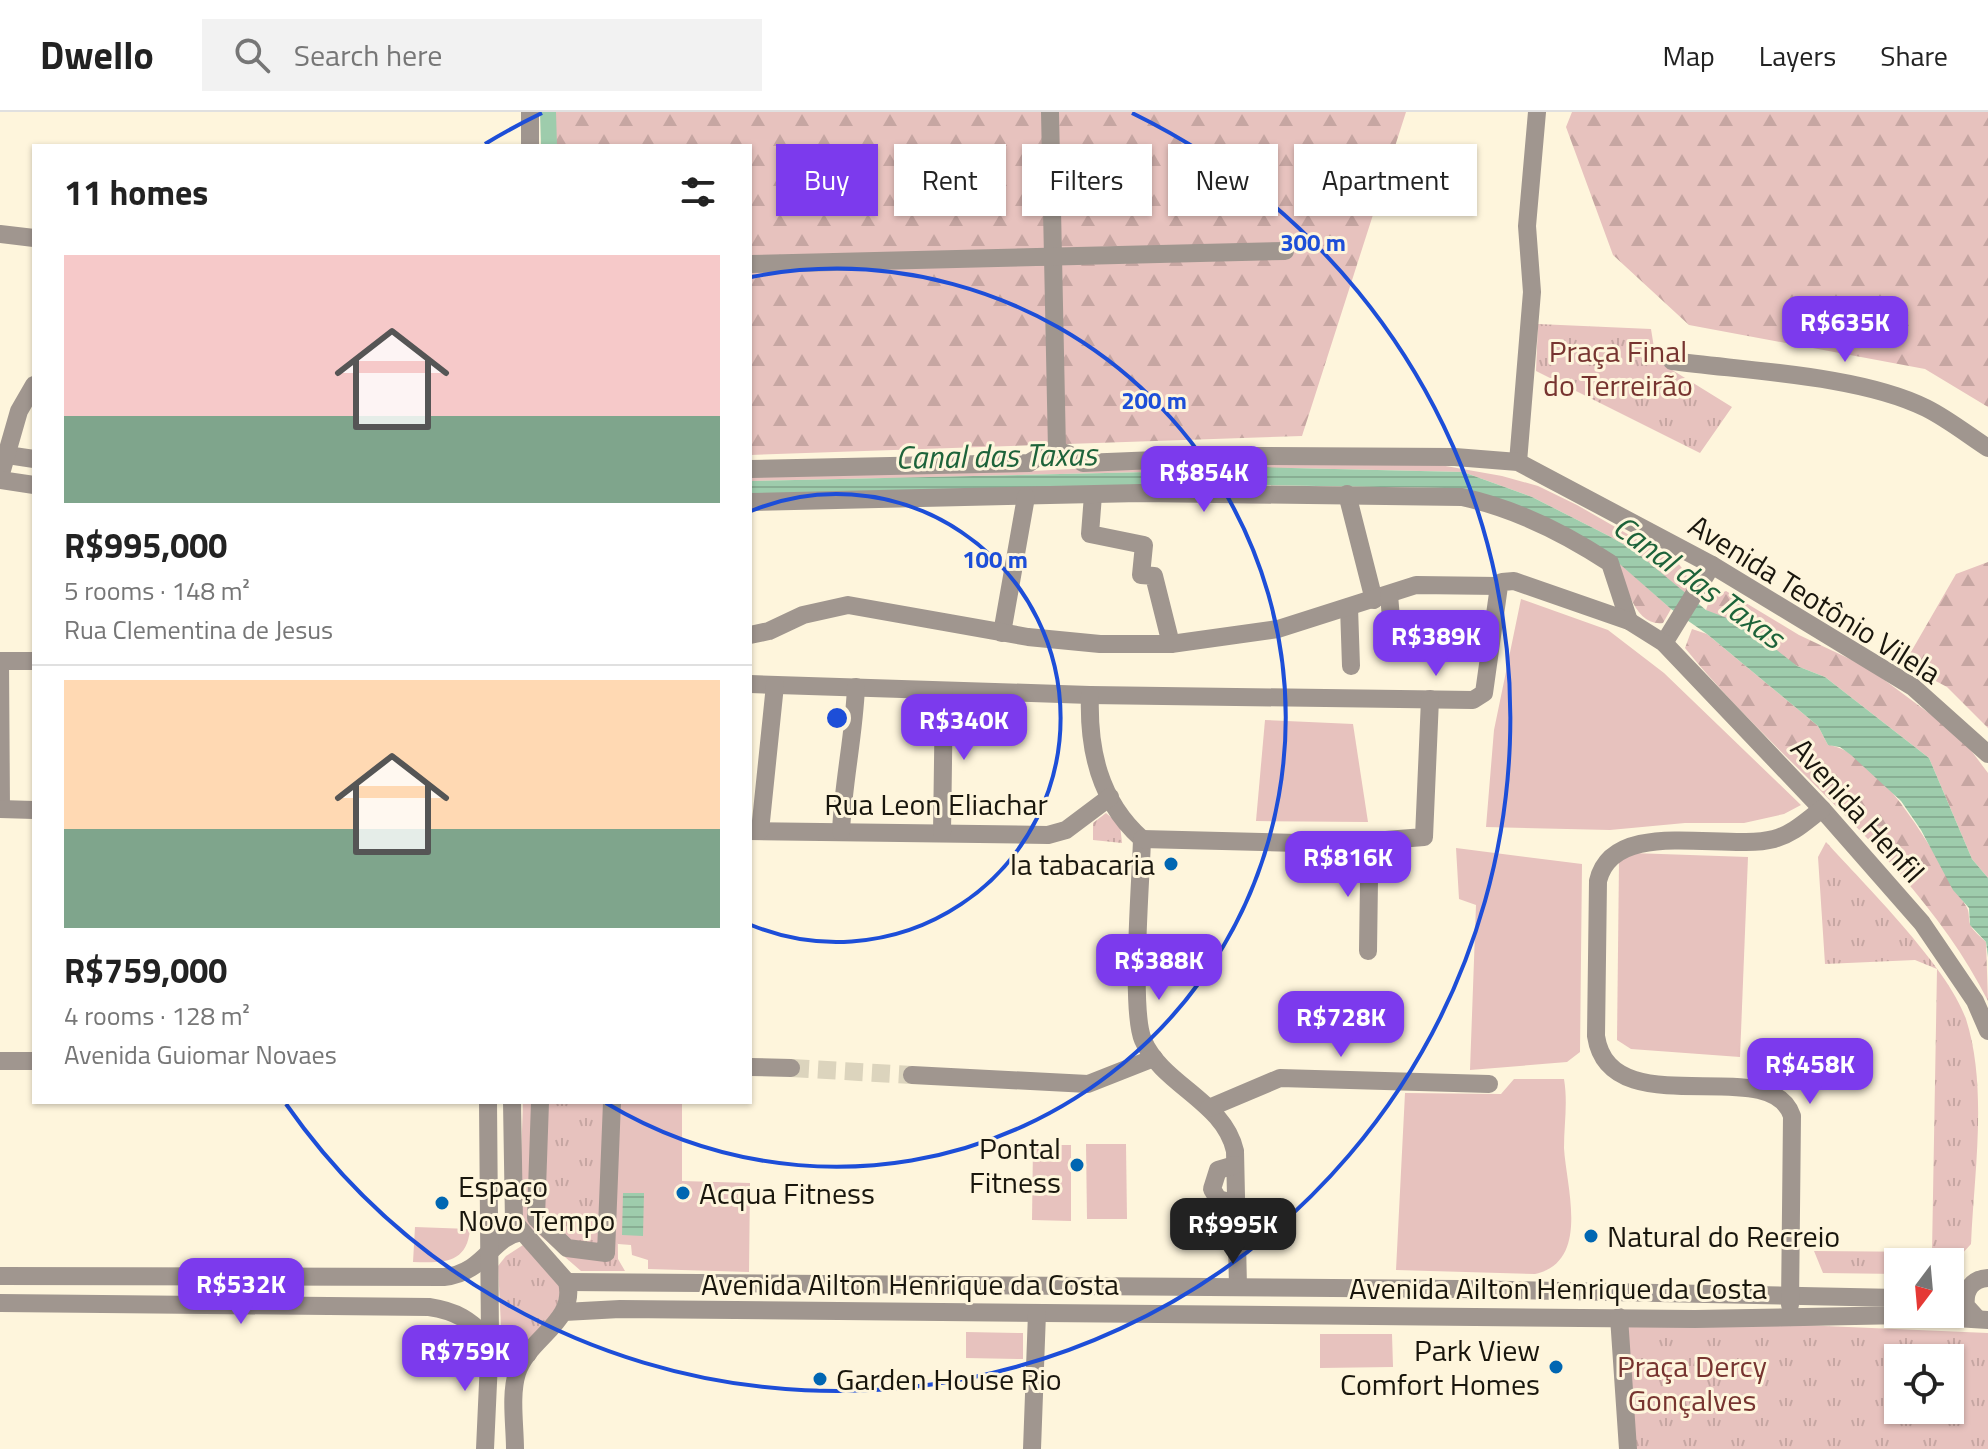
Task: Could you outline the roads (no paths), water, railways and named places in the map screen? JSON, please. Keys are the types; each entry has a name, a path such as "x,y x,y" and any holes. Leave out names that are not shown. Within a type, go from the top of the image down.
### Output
{"street":[{"path":"530,112 530,144"},
{"path":"1050,112 1057,450"},
{"path":"752,469 1029,463 1048,450 1065,450 1083,463 1254,456 1455,457 1518,462 1532,292 1527,226 1537,112"},
{"path":"0,234 32,238"},
{"path":"752,264 1285,251"},
{"path":"1672,361 1832,383 1905,400 1946,420 1988,448"},
{"path":"2,466 19,411 32,388"},
{"path":"2,466 32,459"},
{"name":"Avenida Teotônio Vilela","path":"1518,462 1712,565 1913,687 1988,754"},
{"path":"2,466 32,484"},
{"path":"1347,494 1391,618 1386,644"},
{"path":"1093,495 1090,534 1144,545 1141,575 1154,576 1171,644"},
{"path":"752,502 1093,495 1462,497 1480,501 1557,533 1610,563 1629,621"},
{"path":"1002,633 1026,497"},
{"path":"1664,643 1712,565"},
{"name":"Avenida Henfil","path":"752,635 769,631 803,615 848,605 1002,633 1100,644 1171,644 1278,629 1433,583 1499,586 1502,582 1514,581 1629,621 1664,643 1822,809 1946,953 1988,1031"},
{"path":"752,684 1090,695 1473,700 1484,693 1499,586"},
{"path":"1349,607 1351,666"},
{"path":"32,661 0,661 1,809 32,810"},
{"path":"755,831 775,685"},
{"path":"841,832 843,793 854,737 856,687"},
{"path":"942,833 944,691"},
{"path":"1090,695 1088,737 1110,797 1129,828 1142,839 1358,843 1424,837 1430,699"},
{"name":"Rua Leon Eliachar","path":"755,831 1058,834 1110,797"},
{"path":"1790,1316 1792,1116 1788,1106 1778,1098 1748,1089 1634,1081 1613,1071 1604,1061 1596,1036 1598,881 1605,861 1623,848 1646,842 1772,839 1793,831 1822,809"},
{"path":"1142,839 1138,1014 1143,1041 1154,1058 1209,1108 1232,1137 1238,1287"},
{"path":"1358,843 1369,880 1368,951"},
{"path":"912,1075 1088,1084 1154,1058"},
{"path":"0,1061 32,1061"},
{"path":"752,1067 791,1068"},
{"path":"1209,1108 1280,1078 1489,1084"},
{"path":"485,1449 490,1339 488,1104"},
{"path":"512,1104 512,1214 521,1232 567,1282 569,1300 564,1312 528,1354 515,1379 515,1449"},
{"path":"540,1104 536,1218 567,1248 606,1253 612,1104"},
{"path":"0,1276 444,1277 467,1271 490,1255 503,1239 521,1232"},
{"path":"1982,1319 1966,1306 1969,1288 1988,1262"},
{"path":"243,1278 243,1305"},
{"name":"Avenida Ailton Henrique da Costa","path":"567,1282 1459,1289 1884,1298"},
{"path":"975,1285 976,1313"},
{"path":"1459,1289 1460,1316"},
{"path":"1837,1297 1837,1317"},
{"path":"0,1303 437,1308 476,1323 508,1354 528,1354"},
{"name":"Avenida Ailton Henrique da Costa","path":"564,1312 620,1309 1982,1319"},
{"path":"1032,1449 1037,1313"},
{"path":"1619,1317 1628,1449"}],"waterway":[{"path":"548,112 549,144"}],"tunnel":[{"path":"791,1068 912,1075"}],"place":[{"name":"la tabacaria","path":"1171,864"},
{"name":"Pontal Fitness","path":"1077,1165"},
{"name":"Acqua Fitness","path":"683,1193"},
{"name":"Espaço Novo Tempo","path":"442,1203"},
{"name":"Natural do Recreio","path":"1591,1236"},
{"name":"Park View Comfort Homes","path":"1556,1367"},
{"name":"Garden House Rio","path":"820,1379"}],"park label":[{"name":"Praça Final do Terreirão","path":"1618,368"},
{"name":"Praça Dercy Gonçalves","path":"1692,1383"}],"water label":[{"name":"Canal das Taxas","path":"996,455"},
{"name":"Canal das Taxas","path":"1699,581"}]}
